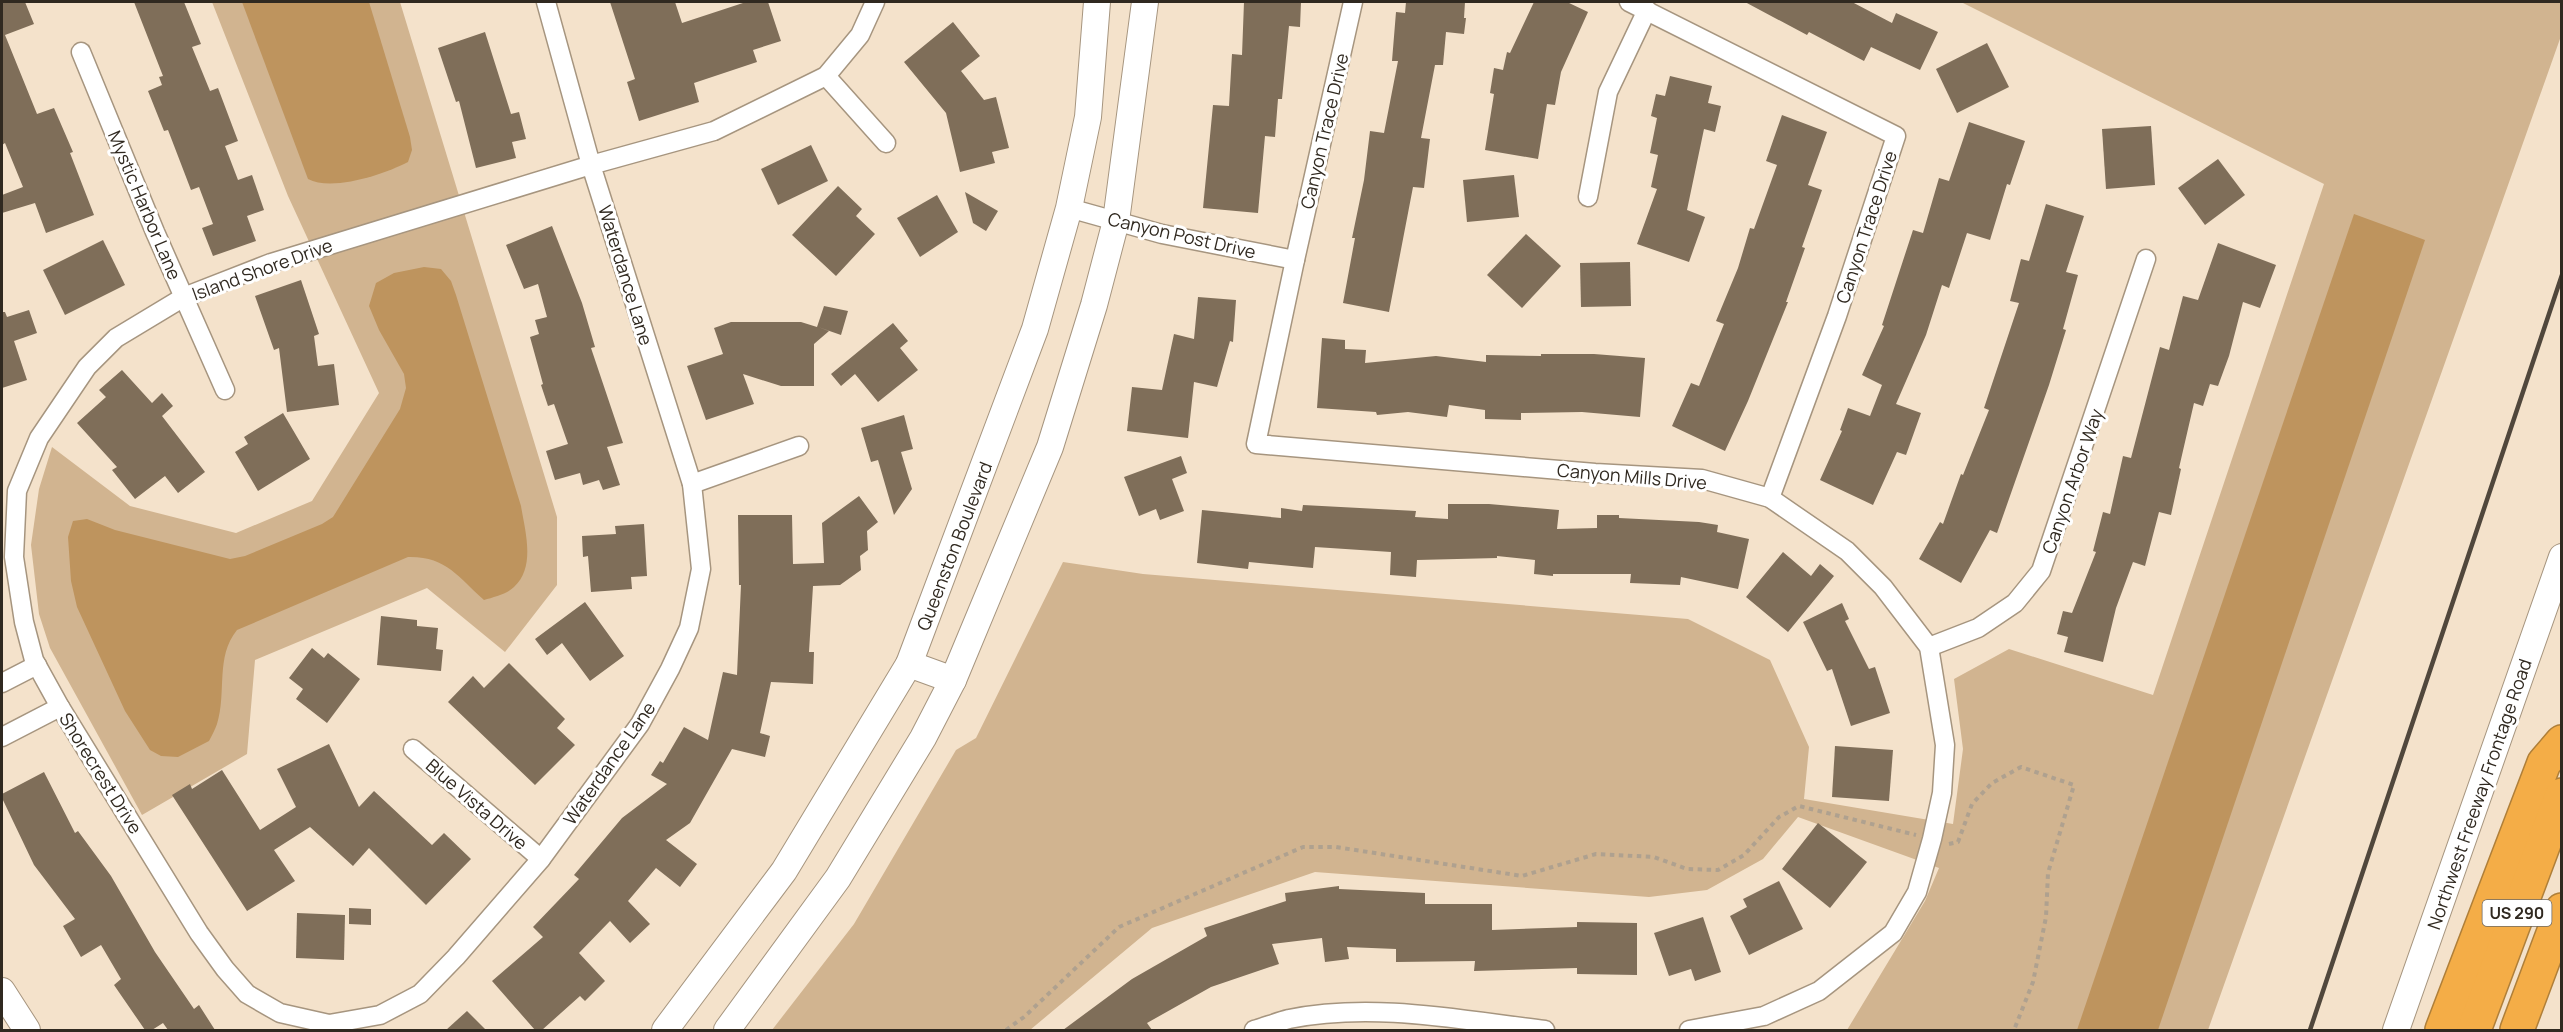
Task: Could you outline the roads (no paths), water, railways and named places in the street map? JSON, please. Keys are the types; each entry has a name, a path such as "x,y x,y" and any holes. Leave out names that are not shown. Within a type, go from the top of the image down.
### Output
{"highway":[{"path":"2442,1030 2544,764 2562,742"},
{"name":"US 290","path":"2474,1030 2562,795"},
{"path":"2517,1030 2562,910"}],"main road":[{"name":"Queenston Boulevard","path":"665,1030 784,871 909,664 1035,329 1069,208 1088,117 1097,2"},
{"path":"727,1030 838,878 923,738 953,680 1050,447 1094,305 1116,220 1145,2"},
{"name":"Northwest Freeway Frontage Road","path":"2396,1030 2562,556"},
{"path":"909,664 953,680"},
{"path":"2,991 27,1030"}],"street":[{"name":"Waterdance Lane","path":"280,1013 329,1028 380,1015 420,994 456,957 541,859 640,724 689,628 701,569 692,484 591,165 546,2"},
{"path":"875,2 860,35 826,76 886,143"},
{"name":"Canyon Trace Drive","path":"1295,260 1353,2"},
{"name":"Canyon Trace Drive","path":"1629,2 1896,136 1837,316 1770,498"},
{"path":"1588,197 1608,92 1647,10"},
{"name":"Mystic Harbor Lane","path":"81,51 225,390"},
{"name":"Island Shore Drive","path":"9,489 66,395 87,367 116,338 184,297 271,263 591,165 714,131 826,76"},
{"name":"Canyon Post Drive","path":"1069,208 1162,234 1295,260"},
{"name":"Canyon Arbor Way","path":"1929,647 1978,628 2015,603 2041,572 2146,259"},
{"name":"Canyon Mills Drive","path":"1295,260 1256,444 1595,473 1702,479 1770,498 1847,551 1883,586 1929,647 1945,745 1942,793 1917,892 1893,933 1819,991 1764,1016 1689,1030"},
{"path":"692,484 799,446"},
{"name":"Shorecrest Drive","path":"9,489 24,622 37,665 60,707 193,923 225,969 247,994 280,1013"},
{"path":"2,683 37,665"},
{"path":"2,737 60,707"},
{"name":"Blue Vista Drive","path":"413,749 541,859"},
{"path":"1254,1030 1288,1019 1342,1012 1396,1013 1545,1030"}],"railway":[{"path":"2310,1030 2562,275"}]}
